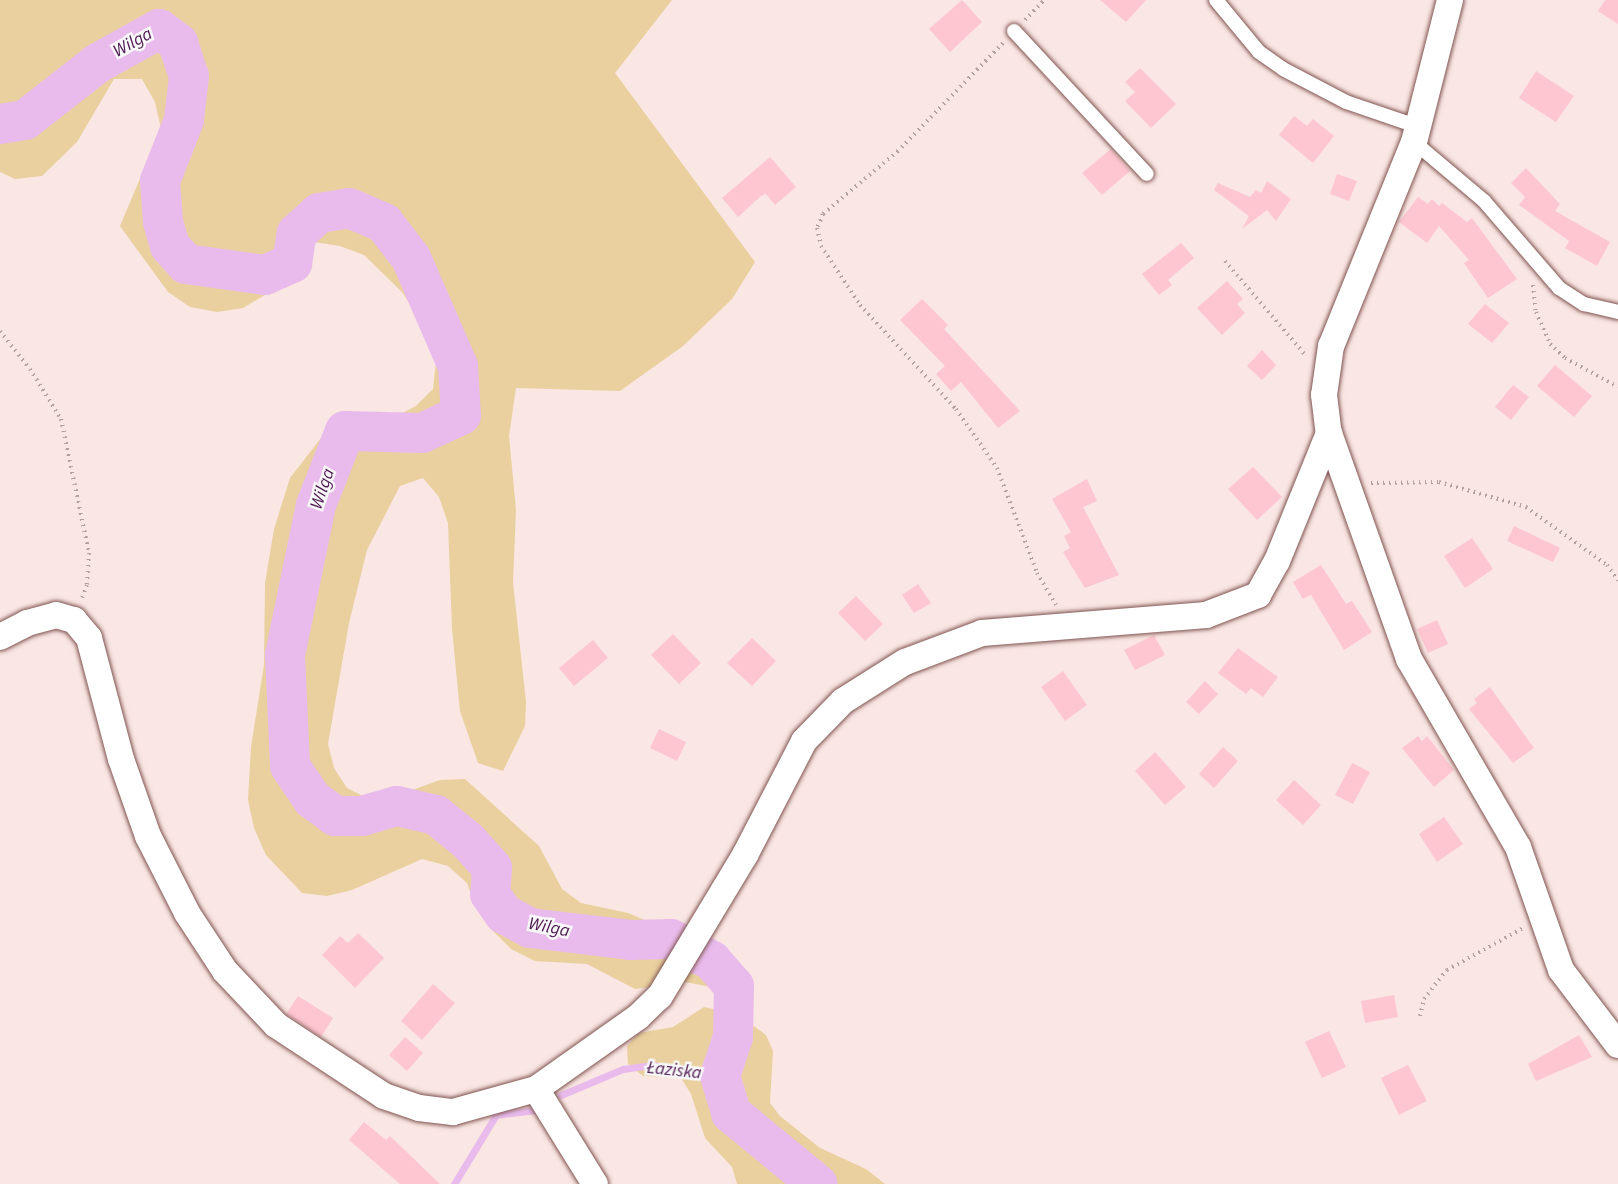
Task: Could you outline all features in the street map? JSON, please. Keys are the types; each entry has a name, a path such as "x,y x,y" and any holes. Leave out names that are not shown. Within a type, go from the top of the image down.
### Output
{"street":[{"path":"1450,0 1417,135 1331,346 1324,395 1329,433 1409,659 1518,847 1561,970 1618,1045"},
{"path":"0,637 27,623 56,615 74,620 88,638 121,759 148,836 187,913 225,971 276,1025 384,1096 419,1108 453,1112 536,1089 638,1017 660,996 711,912 804,741 843,701 905,662 982,633 1206,615 1258,595 1277,561 1329,433"},
{"path":"536,1089 595,1184"}],"lane":[{"path":"1216,0 1259,52 1283,69 1417,135 1484,201 1537,267 1558,288 1584,304 1618,312"},
{"path":"1014,31 1147,174"}],"path":[{"path":"1044,0 898,151 823,214 818,228 821,246 860,305 956,409 997,468 1036,573 1073,627"},
{"path":"1225,261 1326,379"},
{"path":"1537,267 1532,289 1536,312 1550,344 1565,358 1618,387"},
{"path":"0,331 30,369 61,419 71,455 89,553 87,585 74,620"},
{"path":"1347,484 1439,482 1526,507 1607,565 1618,580"},
{"path":"1420,1016 1424,999 1447,970 1543,918"}],"shaded area":[{"path":"0,0 672,0 615,73 755,262 732,299 683,346 620,391 516,388 509,436 516,510 513,582 526,702 525,726 503,771 478,763 460,711 452,629 448,523 439,497 423,478 400,486 367,550 349,623 328,744 334,768 347,788 369,799 393,797 440,780 465,779 539,846 562,889 581,903 628,913 673,932 709,964 723,983 711,987 685,982 635,989 587,964 535,961 511,949 491,929 476,908 467,883 448,866 422,859 352,890 327,896 302,893 266,855 254,828 248,800 251,747 264,665 265,583 274,529 290,478 321,438 345,425 370,426 393,418 416,406 433,389 436,363 430,338 403,293 364,255 340,246 314,242 295,258 265,295 243,308 217,312 190,307 168,292 120,226 161,129 155,102 142,79 114,79 77,142 42,176 15,179 0,172"},
{"path":"704,1007 737,1014 766,1035 773,1051 770,1103 780,1116 820,1148 866,1169 885,1184 737,1184 732,1167 705,1138 691,1094 681,1078 643,1076 628,1064 627,1046 639,1033 673,1027"}],"building":[{"path":"962,0 982,22 950,52 929,29"},
{"path":"1100,0 1146,0 1126,22"},
{"path":"1605,0 1618,0 1618,24 1598,11"},
{"path":"1140,68 1176,104 1151,128 1125,101 1135,92 1125,82"},
{"path":"1536,71 1574,96 1556,122 1519,98"},
{"path":"1294,116 1307,126 1313,119 1334,136 1313,163 1279,135"},
{"path":"1111,149 1130,171 1102,195 1082,173"},
{"path":"770,157 796,187 775,205 766,194 761,196 738,217 722,198"},
{"path":"1526,168 1560,204 1555,211 1610,242 1597,266 1565,248 1569,241 1519,205 1525,197 1511,183"},
{"path":"1337,174 1357,181 1349,201 1330,194"},
{"path":"1267,181 1291,199 1276,221 1267,210 1242,229 1249,216 1214,190 1218,183 1250,197 1256,190 1261,193"},
{"path":"1418,197 1428,204 1432,199 1439,206 1442,203 1467,222 1472,218 1517,279 1488,298 1464,263 1469,260 1439,226 1427,243 1399,222"},
{"path":"1181,243 1194,258 1168,280 1172,285 1159,295 1142,274"},
{"path":"1227,281 1243,299 1237,304 1245,313 1222,335 1197,308"},
{"path":"922,299 948,325 944,329 1020,411 998,428 961,382 951,391 936,374 945,366 900,320"},
{"path":"1485,304 1509,323 1492,343 1468,324"},
{"path":"1262,350 1276,365 1262,380 1247,366"},
{"path":"1555,365 1592,396 1574,417 1537,386"},
{"path":"1513,385 1529,397 1511,420 1495,407"},
{"path":"1253,467 1282,497 1257,520 1228,489"},
{"path":"1087,479 1097,501 1083,507 1119,575 1085,588 1063,552 1070,548 1064,536 1071,532 1052,499"},
{"path":"1514,526 1560,548 1553,562 1507,541"},
{"path":"1472,538 1493,569 1465,588 1444,556"},
{"path":"1321,565 1346,604 1352,601 1372,632 1344,650 1311,595 1303,599 1293,582"},
{"path":"918,584 931,603 914,613 902,595"},
{"path":"856,596 883,624 865,641 838,613"},
{"path":"1437,620 1448,644 1428,653 1417,629"},
{"path":"673,634 701,663 679,684 651,655"},
{"path":"1154,635 1165,655 1135,670 1124,650"},
{"path":"752,638 776,661 752,686 727,663"},
{"path":"593,640 608,658 574,686 559,668"},
{"path":"1238,648 1278,677 1263,697 1251,688 1246,694 1218,673"},
{"path":"1063,671 1087,705 1065,721 1041,687"},
{"path":"1205,681 1218,694 1199,714 1186,702"},
{"path":"1490,687 1534,748 1513,763 1469,709 1477,703 1474,699"},
{"path":"659,729 686,742 677,761 650,748"},
{"path":"1418,736 1422,741 1427,736 1454,770 1434,787 1402,748"},
{"path":"1223,747 1238,761 1214,788 1199,774"},
{"path":"1155,752 1186,787 1165,805 1135,771"},
{"path":"1352,763 1370,772 1353,804 1335,795"},
{"path":"1294,780 1321,805 1303,825 1276,800"},
{"path":"1444,817 1463,844 1437,862 1419,834"},
{"path":"358,933 384,958 355,988 322,955 340,936 348,943"},
{"path":"433,984 455,1003 422,1040 401,1021"},
{"path":"1394,995 1398,1017 1365,1023 1361,1001"},
{"path":"298,996 333,1018 321,1037 286,1014"},
{"path":"1329,1031 1346,1067 1322,1078 1305,1042"},
{"path":"1579,1035 1592,1057 1536,1081 1528,1064"},
{"path":"405,1037 423,1053 407,1071 389,1055"},
{"path":"1408,1065 1427,1101 1399,1115 1381,1078"},
{"path":"364,1122 386,1140 390,1136 440,1184 400,1184 349,1140"}],"waterway":[{"name":"Wilga","path":"0,124 25,120 98,63 159,29 178,43 189,76 184,120 160,181 163,222 170,246 186,264 265,275 292,263 297,233 319,213 349,208 384,223 411,258 458,366 461,415 422,433 345,431 316,505 285,655 290,766 312,799 335,816 362,816 397,806 436,815 468,841 492,868 490,894 504,914 530,928 630,940 671,939 712,961 734,986 733,1037 720,1076 731,1113 817,1184"},
{"name":"Łaziska","path":"561,1095 623,1069 652,1065 720,1076"},
{"name":"Łaziska","path":"454,1184 496,1115 535,1110"}]}
